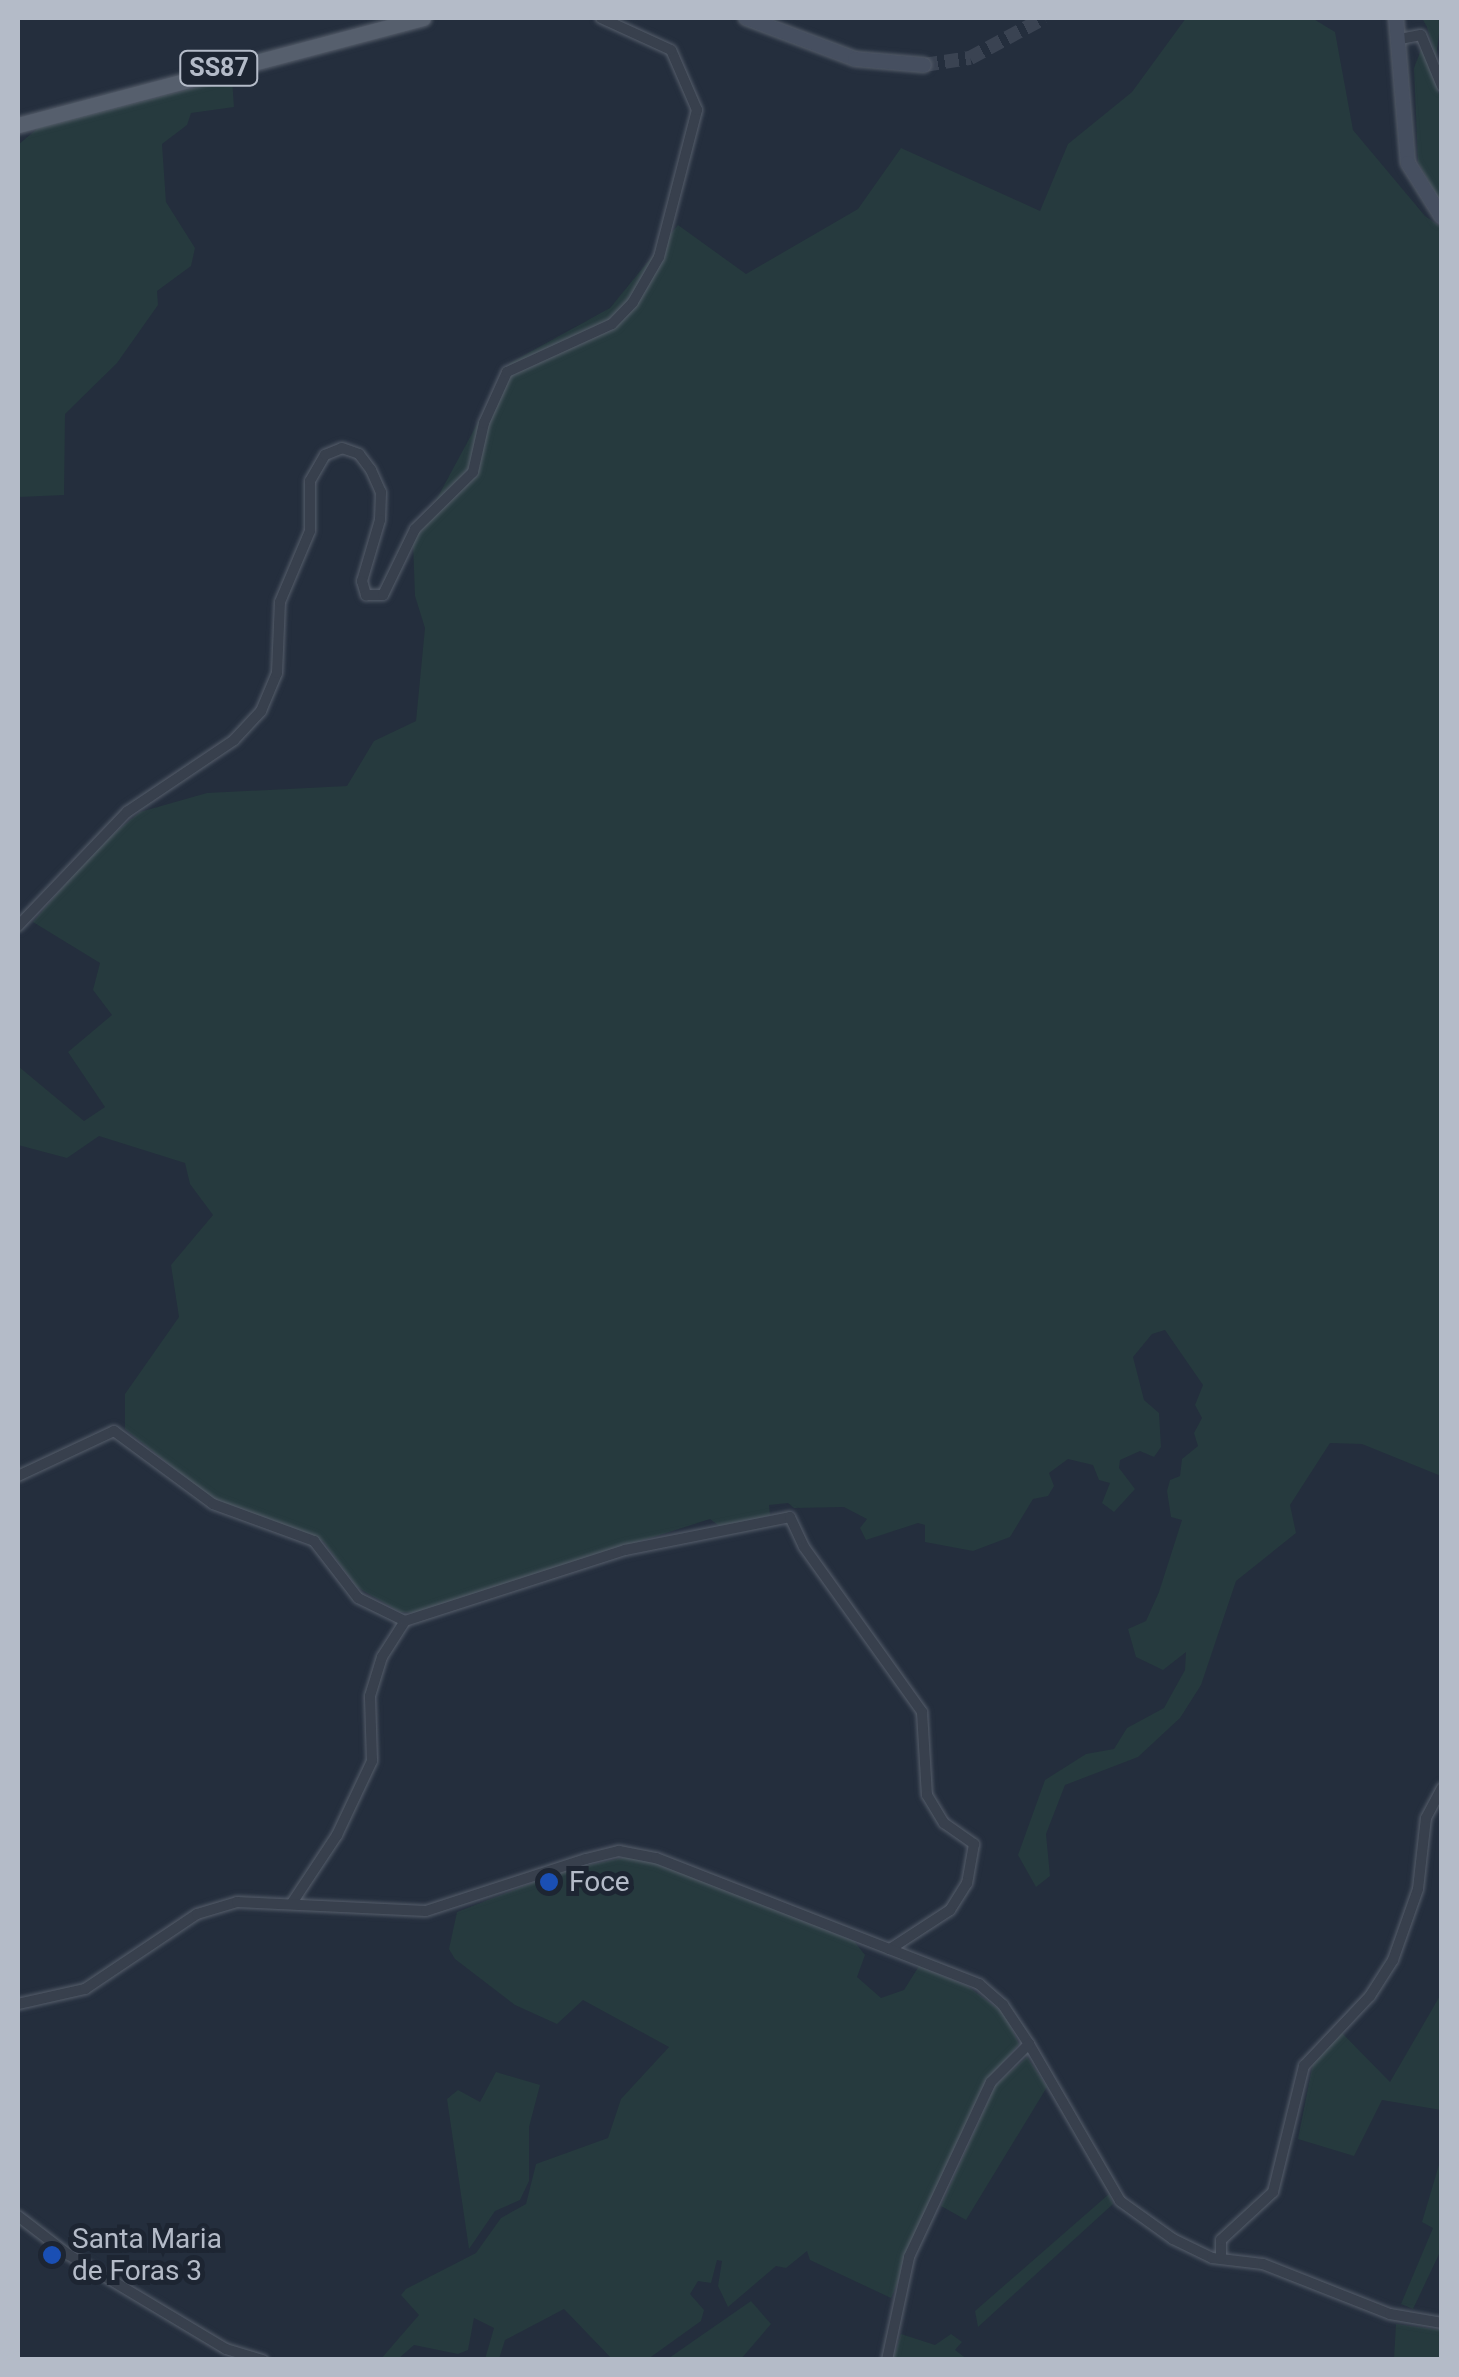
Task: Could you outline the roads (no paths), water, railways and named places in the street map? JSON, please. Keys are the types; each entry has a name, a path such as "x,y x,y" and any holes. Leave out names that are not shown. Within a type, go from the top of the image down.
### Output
{"main road":[{"name":"SS87","path":"18,125 422,18"},
{"path":"746,18 855,58 924,65"},
{"path":"1396,18 1408,164 1442,218"}],"street":[{"path":"18,926 126,812 234,740 261,711 277,674 280,602 310,531 310,481 325,455 342,448 359,454 372,470 380,492 380,520 362,582 366,594 383,595 415,529 474,472 484,423 507,372 612,324 632,302 659,257 697,110 670,50 601,18"},
{"path":"1400,39 1421,34 1442,86"},
{"path":"18,1476 114,1431 214,1504 314,1541 358,1598 405,1621"},
{"path":"292,1903 337,1835 372,1762 370,1696 382,1657 405,1621 625,1550 790,1517 804,1547 922,1712 926,1794 944,1822 974,1844 958,1900 932,1925 890,1949"},
{"path":"1221,2258 1221,2240 1273,2192 1304,2066 1386,1976 1418,1889 1426,1818 1442,1788"},
{"path":"18,2004 85,1989 197,1914 238,1902 426,1910 619,1851 656,1858 979,1984 1003,2005 1029,2044 1120,2202 1173,2239 1221,2258 1263,2264 1374,2309 1442,2323"},
{"path":"887,2360 909,2257 991,2082 1029,2044"},
{"path":"18,2216 69,2255 226,2349 263,2360"}],"tunnel":[{"path":"924,65 970,58 1044,18"}],"place":[{"name":"Foce","path":"549,1882"},
{"name":"Santa Maria de Foras 3","path":"52,2255"}]}
